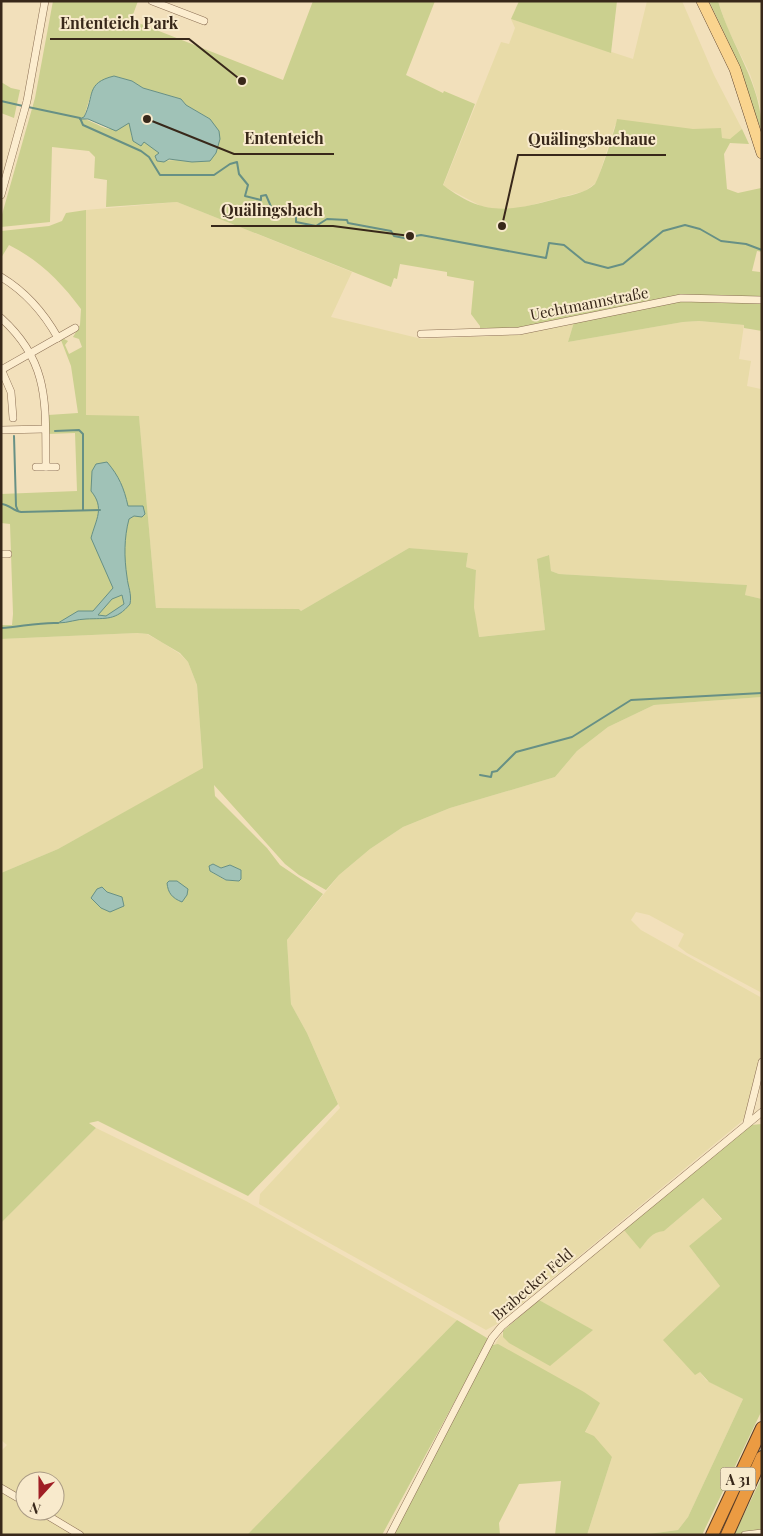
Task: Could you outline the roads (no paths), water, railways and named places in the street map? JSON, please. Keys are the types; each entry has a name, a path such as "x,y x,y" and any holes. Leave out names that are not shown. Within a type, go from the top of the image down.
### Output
{"highway":[{"name":"A 31","path":"712,1535 762,1428"},
{"name":"A 31","path":"727,1535 762,1457"}],"main road":[{"path":"702,1 734,69 762,153"}],"street":[{"path":"1,195 27,101 45,1"},
{"path":"152,1 204,21"},
{"path":"1,277 26,295 50,324 58,338"},
{"name":"Uechtmannstraße","path":"421,334 519,331 682,298 762,300"},
{"path":"1,318 16,332 30,353 39,373 45,398 46,467"},
{"path":"13,418 11,392 1,369 75,328"},
{"path":"1,430 45,429"},
{"path":"36,467 56,467"},
{"path":"747,1122 762,1062"},
{"name":"Brabecker Feld","path":"390,1535 492,1338 502,1326 747,1122 762,1112"},
{"path":"1,1488 15,1496"},
{"path":"57,1521 80,1535"},
{"path":"745,1535 762,1533"}],"water":[{"path":"114,76 132,81 143,88 181,99 186,105 210,119 219,131 220,139 216,153 210,161 192,162 169,159 164,162 157,161 155,156 159,153 144,142 141,146 133,141 129,123 116,131 88,119 79,119 84,117 92,91 99,82"},
{"path":"107,462 120,482 128,506 143,506 145,514 142,517 134,516 129,519 126,533 125,562 130,604 120,613 110,618 83,619 58,623 78,611 93,611 113,588 91,538 98,514 98,503 91,491 92,471 96,464","holes":["122,595 124,604 106,616 98,615 112,599"]},
{"path":"213,864 221,868 230,865 241,870 241,879 239,881 226,880 210,871 209,866"},
{"path":"169,881 177,881 188,889 187,895 182,902 173,897 168,890 167,883"},
{"path":"102,887 107,892 122,897 124,906 110,912 101,908 91,898 97,889"}],"waterway":[{"path":"1,101 23,106"},
{"path":"28,107 80,118 83,125 141,151 149,157 160,175 214,175 230,164 237,162 239,174 248,185 245,196 261,200 261,196 266,195 272,209 279,210 286,206 296,216 296,222 316,226 327,219 347,220 348,223 391,231 394,236 404,238 421,235 546,258 549,243 564,245 585,262 608,268 623,264 663,231 685,225 700,229 721,241 746,244 762,250"},
{"path":"55,431 79,430 83,434 83,510"},
{"path":"14,436 16,506 18,511"},
{"path":"1,504 21,512 100,510"},
{"path":"1,628 58,623"},
{"path":"480,775 491,777 492,772 497,771 516,752 572,737 631,700 762,693"}],"place":[{"name":"Ententeich Park","path":"242,81"},
{"name":"Ententeich","path":"147,119"},
{"name":"Quälingsbachaue","path":"502,226"},
{"name":"Quälingsbach","path":"410,236"}]}
